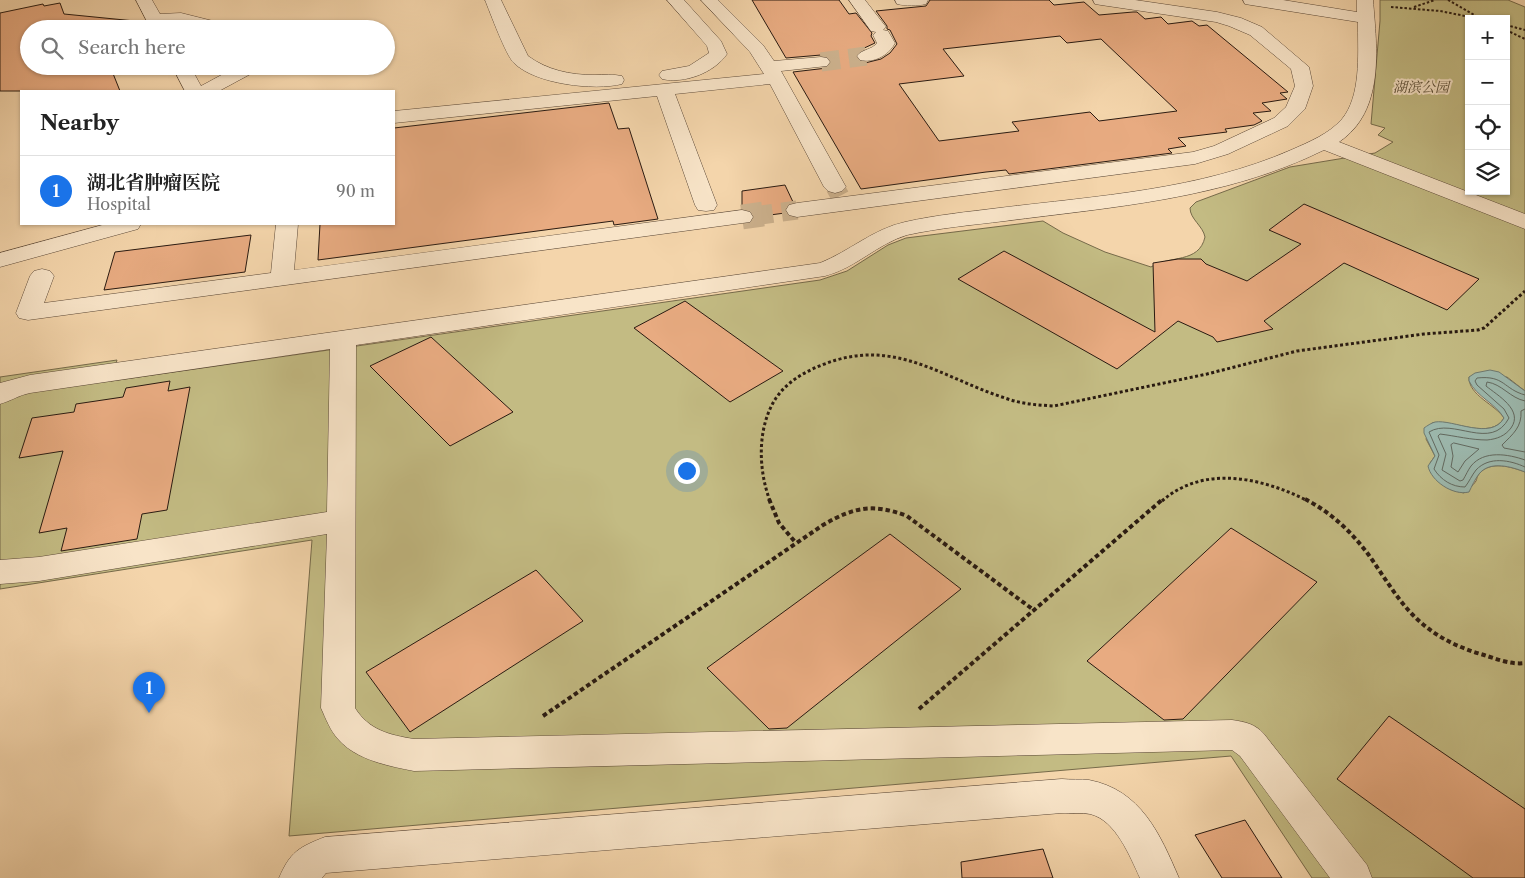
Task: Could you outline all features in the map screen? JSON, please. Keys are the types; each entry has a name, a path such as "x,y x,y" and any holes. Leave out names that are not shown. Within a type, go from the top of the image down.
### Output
{"street":[{"path":"144,0 156,20"},
{"path":"493,0 520,59 538,69 584,81 597,82 682,74 695,71 712,61 718,54 715,46 676,0"},
{"path":"708,0 757,49 773,73 840,196"},
{"path":"857,0 880,31 886,43 884,47 874,54 866,56"},
{"path":"903,0 920,0"},
{"path":"797,210 840,196 1195,158 1221,150 1256,135 1281,122 1298,105 1304,86 1300,67 1256,31 1224,19 1101,0"},
{"path":"1251,0 1365,7"},
{"path":"1322,0 1365,7"},
{"path":"0,394 9,388 30,384 825,269 839,264 890,233 948,221 1185,191 1232,179 1274,165 1322,143 1338,133 1356,114 1365,72 1365,7"},
{"path":"173,20 181,18 189,20"},
{"path":"395,117 664,91 773,73 820,62"},
{"path":"186,75 193,90"},
{"path":"208,90 235,75"},
{"path":"664,91 710,213"},
{"path":"1322,143 1525,222"},
{"path":"42,276 28,313 282,280 710,213 742,217"},
{"path":"0,260 126,225"},
{"path":"282,280 287,225"},
{"path":"343,338 338,708 343,722 360,738 383,750 414,755 1210,735 1245,737 1353,878"},
{"path":"0,572 39,569 342,521"},
{"path":"298,878 313,860 325,855 1062,796 1088,797 1105,802 1125,815 1134,827 1160,878"}],"path":[{"path":"1411,8 1435,0"},
{"path":"1448,0 1473,15"},
{"path":"1365,7 1411,8 1465,16"},
{"path":"1510,26 1525,30"},
{"path":"1510,32 1525,39"},
{"path":"796,543 780,524 763,476 760,458 766,421 774,401 784,389 800,376 833,360 867,354 905,357 1018,403 1039,407 1054,406 1207,374 1297,351 1424,334 1478,330 1484,328 1525,291"},
{"path":"878,743 1035,611 1172,492 1182,486 1207,479 1237,478 1268,483 1308,501 1330,515 1348,531 1401,600 1417,619 1430,629 1479,655 1525,663"},
{"path":"537,720 796,543 837,516 858,508 870,506 896,510 907,516 1035,611"}],"green space":[{"name":"湖滨公园","path":"1380,0 1508,0 1525,7 1525,391 1507,377 1469,377 1473,389 1504,418 1498,425 1481,429 1432,423 1426,439 1435,456 1430,463 1433,470 1442,484 1451,489 1464,493 1475,483 1479,474 1489,467 1501,466 1525,472 1525,878 1312,878 1231,756 289,836 312,540 0,589 0,377 117,360 111,381 820,280 847,271 888,245 906,238 1043,221 1063,233 1105,252 1151,267 1158,263 1183,258 1197,251 1202,246 1205,237 1204,233 1192,216 1190,208 1196,202 1290,167 1375,153 1393,142 1378,135 1385,128 1371,124 1380,21"}],"water":[{"path":"1490,370 1499,372 1525,391 1525,472 1501,466 1489,467 1479,474 1469,492 1456,492 1438,482 1430,472 1428,466 1435,456 1424,433 1424,428 1435,422 1481,429 1498,425 1504,418 1496,408 1472,387 1469,381 1469,377 1475,373"}],"building":[{"path":"752,0 839,0 849,14 856,13 872,33 871,36 875,43 860,50 855,56 858,61 865,63 881,59 890,53 897,44 890,30 887,29 887,26 876,11 926,6 930,0 1049,0 1054,5 1084,2 1099,15 1137,12 1145,19 1161,17 1168,24 1192,21 1199,26 1207,25 1288,92 1280,93 1287,99 1262,103 1271,111 1253,113 1262,121 1254,125 1225,129 1227,132 1178,138 1186,146 1168,149 1172,153 1009,174 1006,170 986,172 861,189 793,72 827,68 832,61 827,56 821,55 786,58","holes":["1060,36 1067,43 1101,39 1177,111 1099,121 1090,112 1012,122 1019,131 939,141 899,84 964,76 943,49"]},
{"path":"60,3 64,14 125,20 20,20 20,75 114,75 120,90 0,91 0,13 43,4 44,6"},
{"path":"609,103 618,129 629,128 658,219 614,225 613,221 318,260 320,225 395,225 395,128"},
{"path":"785,185 793,202 787,204 784,209 785,213 755,217 750,210 742,208 742,191"},
{"path":"1304,204 1479,279 1447,310 1344,263 1264,321 1273,329 1217,342 1213,337 1178,321 1117,369 958,279 1004,251 1155,332 1153,263 1178,259 1201,259 1206,264 1247,281 1301,244 1269,230"},
{"path":"251,235 245,272 104,290 115,252"},
{"path":"685,301 783,371 730,402 634,328"},
{"path":"431,337 513,412 450,446 370,366"},
{"path":"170,381 168,391 190,387 167,510 142,514 137,539 61,551 67,528 39,533 63,451 19,458 32,418 74,412 76,404 123,397 126,388"},
{"path":"1231,528 1317,582 1183,719 1164,720 1087,661"},
{"path":"890,534 961,589 787,728 769,729 707,668"},
{"path":"536,570 583,621 410,732 366,672"},
{"path":"1389,716 1525,809 1525,878 1473,878 1337,779"},
{"path":"1245,820 1282,878 1222,878 1195,835"},
{"path":"1043,849 1053,878 962,878 961,862"}],"tunnel":[{"path":"821,62 866,56"},
{"path":"835,187 840,196"},
{"path":"754,216 797,210"},
{"path":"742,217 763,214"}],"place":[{"name":"湖北省肿瘤医院","path":"149,713"}]}
